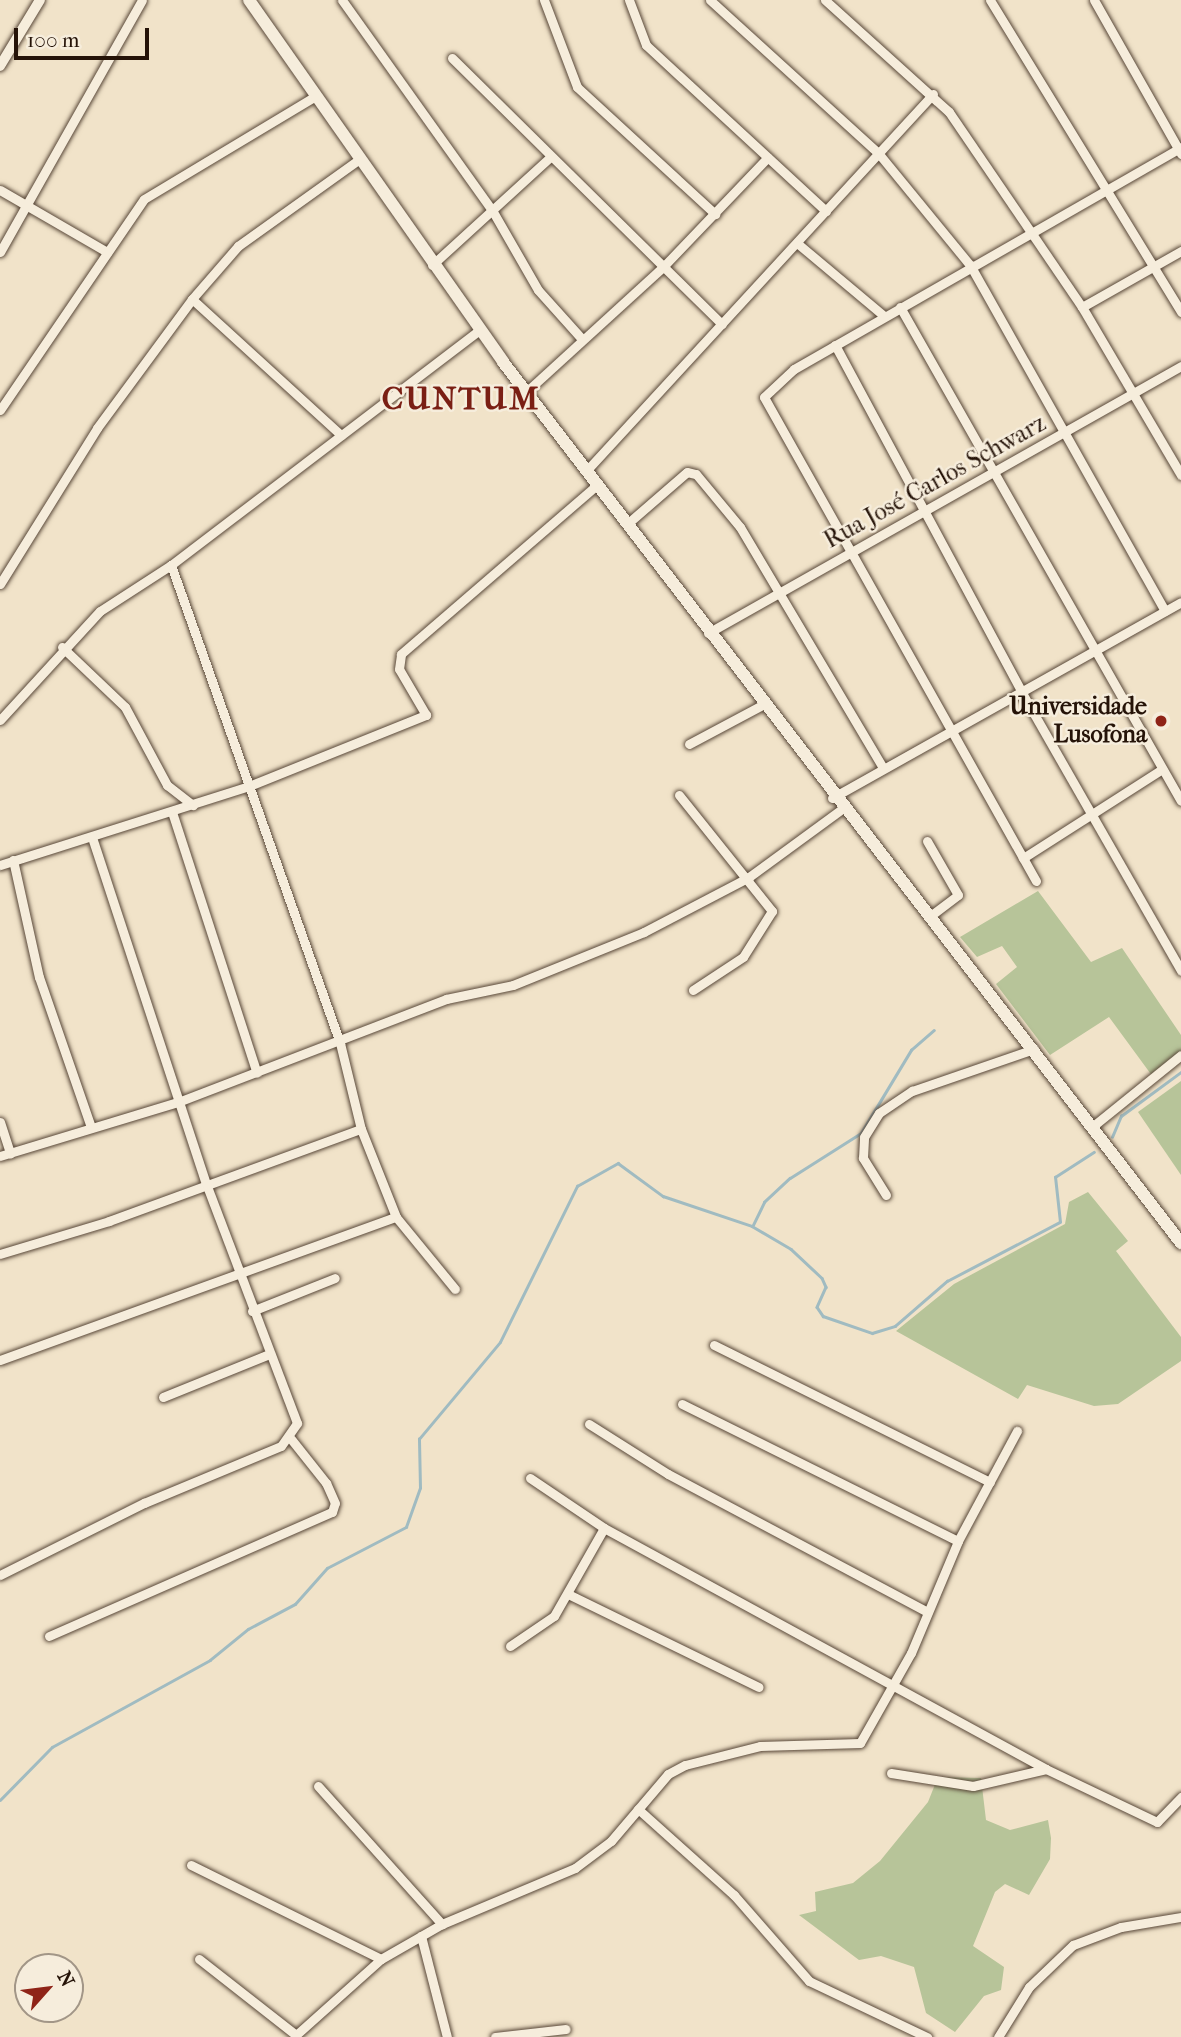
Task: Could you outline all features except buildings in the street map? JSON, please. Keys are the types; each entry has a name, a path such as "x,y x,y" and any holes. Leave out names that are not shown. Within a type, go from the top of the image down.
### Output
{"main road":[{"path":"249,0 432,265 526,392 832,798 930,916 1181,1243"}],"street":[{"path":"0,66 40,0"},
{"path":"0,252 30,208 142,0"},
{"path":"357,0 344,4 492,210 538,290 582,339"},
{"path":"544,0 577,87 715,214"},
{"path":"629,0 646,45 826,211"},
{"path":"710,0 879,154 970,265 1165,611"},
{"path":"825,0 933,93 1034,233 1082,307 1181,475"},
{"path":"989,0 1181,312"},
{"path":"1036,881 949,731 764,397 835,345 970,265 1034,233 1180,150 1094,0"},
{"path":"452,58 549,158 722,324"},
{"path":"587,470 933,93"},
{"path":"0,410 144,199 314,97"},
{"path":"526,392 662,268 768,157"},
{"path":"432,265 549,158"},
{"path":"0,584 97,428 192,299 238,246 358,160"},
{"path":"0,190 107,252"},
{"path":"797,243 884,316"},
{"path":"1082,307 1181,251"},
{"path":"192,299 341,435"},
{"path":"900,307 1181,801"},
{"path":"0,720 62,647 100,611 171,565 480,330"},
{"path":"835,345 1021,693 1181,971"},
{"name":"Rua José Carlos Schwarz","path":"708,634 850,550 925,513 1181,366"},
{"path":"0,386 10,392"},
{"path":"627,524 692,471 725,506 779,591 883,768"},
{"path":"0,865 249,786 426,715 399,669 401,654 597,485"},
{"path":"171,565 341,1043 361,1129 396,1217 455,1289"},
{"path":"832,798 1181,602"},
{"path":"62,647 125,707 167,785 193,805"},
{"path":"689,744 762,705"},
{"path":"1023,858 1162,769"},
{"path":"679,796 768,901 770,916 743,957 693,989"},
{"path":"0,1122 5,1155 178,1102 341,1043 446,999 513,985 632,937 749,877 842,809"},
{"path":"172,812 257,1073"},
{"path":"49,1636 332,1512 335,1503 326,1483 291,1438 293,1412 267,1355 206,1184 92,836"},
{"path":"927,841 958,895 930,916"},
{"path":"13,860 39,977 91,1127"},
{"path":"886,1195 863,1158 864,1137 879,1113 912,1091 1034,1049"},
{"path":"1092,1127 1181,1055"},
{"path":"0,1254 361,1129"},
{"path":"0,1360 396,1217"},
{"path":"252,1311 335,1278"},
{"path":"714,1345 990,1482"},
{"path":"163,1397 267,1355"},
{"path":"682,1404 958,1541"},
{"path":"590,1424 668,1474 928,1612"},
{"path":"199,1959 296,2035 381,1959 442,1924 575,1868 611,1841 668,1774 706,1758 760,1746 860,1743 894,1685 958,1541 1017,1431"},
{"path":"0,1575 291,1438"},
{"path":"530,1478 604,1528 1046,1769 1157,1822 1181,1797"},
{"path":"510,1646 550,1621 604,1528"},
{"path":"568,1594 759,1687"},
{"path":"891,1773 973,1786 1046,1769"},
{"path":"318,1786 442,1924"},
{"path":"638,1809 734,1895 809,1981 927,2037"},
{"path":"191,1865 381,1959"},
{"path":"998,2037 1050,1961 1073,1945 1121,1927 1181,1917"},
{"path":"421,1936 447,2037"},
{"path":"495,2037 566,2029"}],"green space":[{"path":"1038,891 1091,962 1122,948 1181,1035 1181,1054 1153,1077 1109,1017 1050,1055 996,984 1017,967 1002,946 977,957 960,937"},
{"path":"1181,1081 1181,1175 1138,1112"},
{"path":"1088,1192 1128,1241 1116,1251 1181,1337 1181,1361 1118,1404 1094,1406 1027,1385 1018,1399 896,1331 954,1284 1065,1224 1069,1202"},
{"path":"938,1777 981,1778 986,1820 1010,1830 1048,1820 1051,1838 1050,1859 1029,1895 1005,1884 995,1892 973,1946 1004,1967 1001,1990 984,1996 955,2032 926,2013 914,1967 881,1956 859,1960 799,1915 816,1911 815,1892 853,1883 880,1861 928,1802"}],"waterway":[{"path":"753,1225 764,1202 790,1178 861,1133 911,1050 934,1030"},
{"path":"1112,1137 1121,1116 1181,1072"},
{"path":"0,1800 52,1747 210,1660 248,1629 295,1604 327,1568 406,1527 420,1488 419,1439 500,1342 577,1186 618,1163 663,1196 752,1226 791,1249 822,1278 826,1287 817,1307 823,1316 872,1333 895,1326 947,1281 1060,1222 1055,1177 1094,1152"}],"place":[{"name":"Universidade Lusofona","path":"1161,721"}],"district":[{"name":"CUNTUM","path":"461,399"}]}
